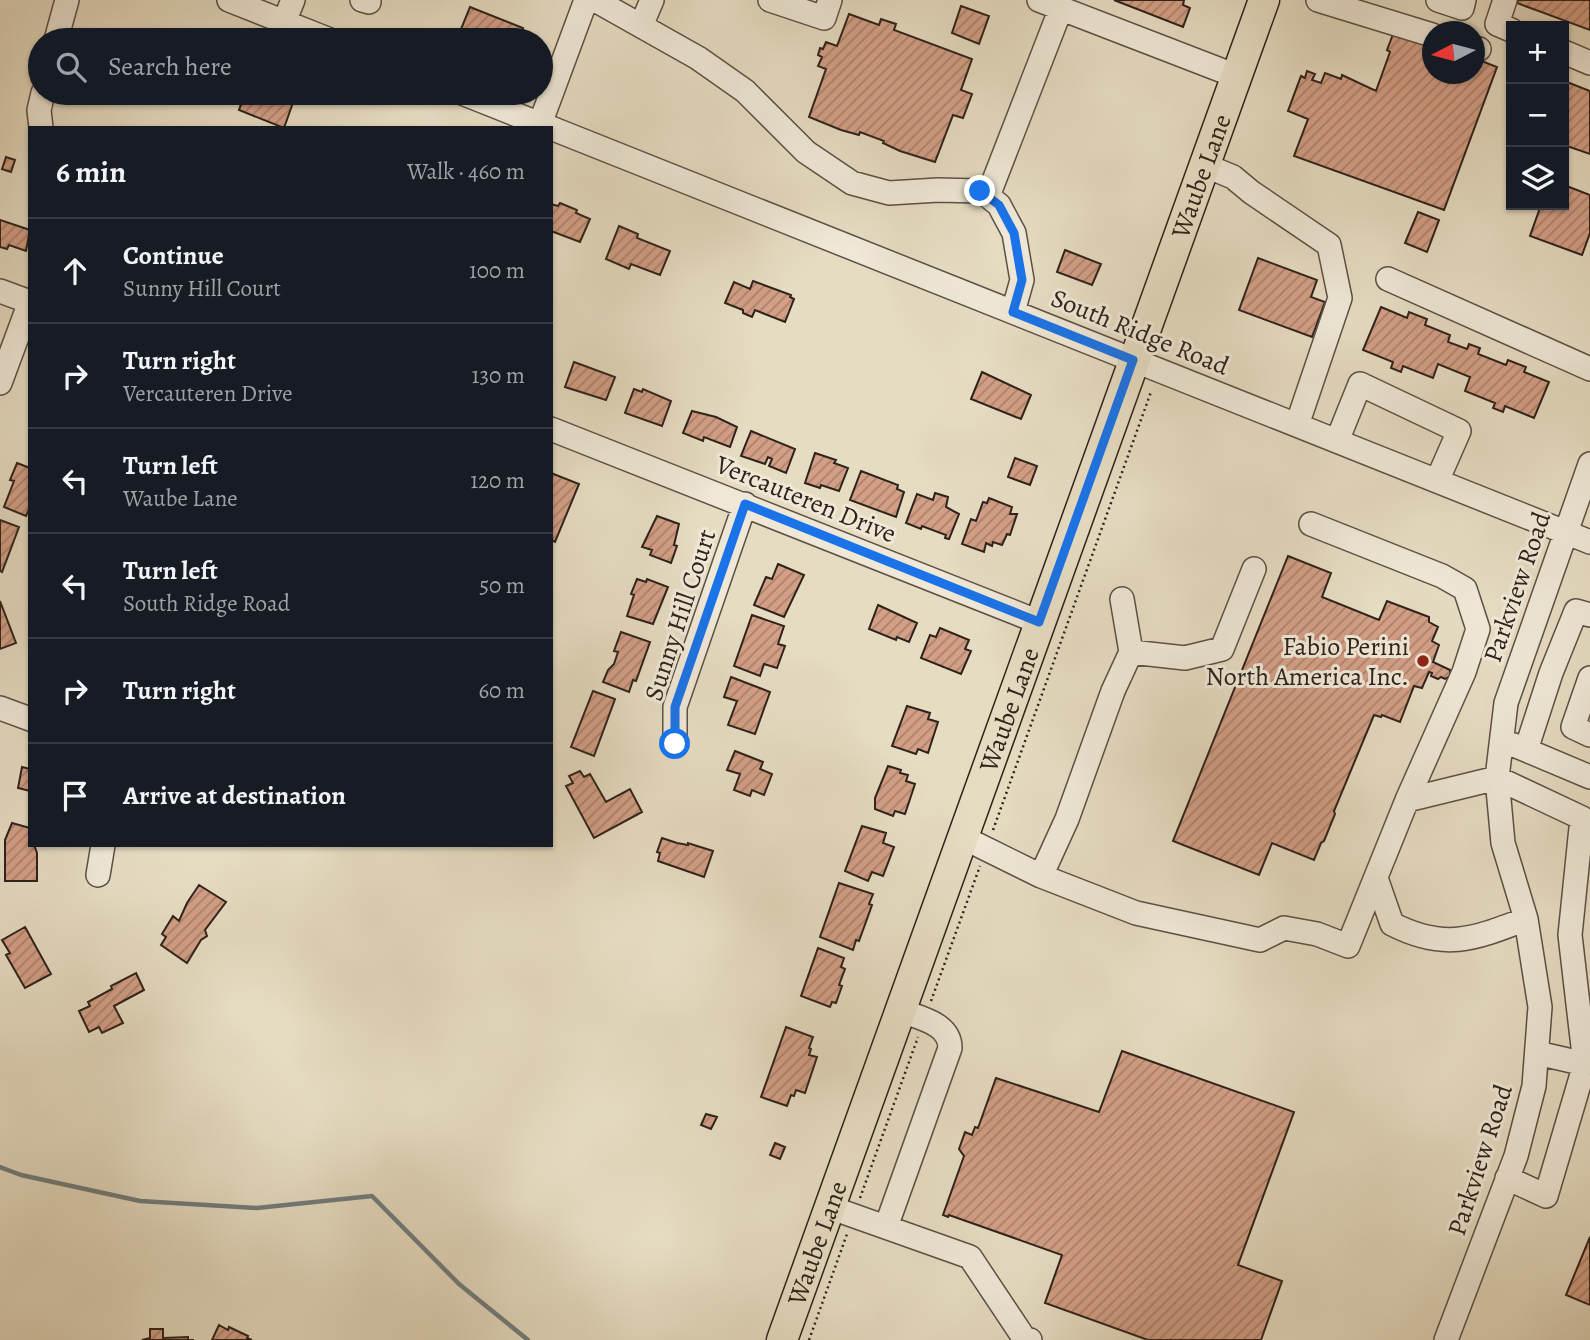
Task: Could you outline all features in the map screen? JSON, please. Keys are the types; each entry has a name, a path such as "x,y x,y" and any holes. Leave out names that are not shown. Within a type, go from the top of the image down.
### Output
{"main road":[{"name":"Waube Lane","path":"782,1340 1264,0"}],"street":[{"path":"59,28 67,0"},
{"path":"229,0 300,28"},
{"path":"285,22 293,0"},
{"path":"547,126 586,0"},
{"path":"595,0 698,58 745,91 806,152 852,184 889,193 970,190 980,191 988,196 999,205 1014,233 1022,280 1013,312"},
{"path":"641,26 652,0"},
{"path":"769,0 824,18 830,0"},
{"path":"1318,0 1422,32"},
{"path":"1438,0 1462,8 1464,0"},
{"path":"1505,0 1497,24 1506,28"},
{"path":"988,196 1050,4 1236,76"},
{"path":"1569,54 1590,63"},
{"path":"40,105 41,126"},
{"name":"South Ridge Road","path":"492,105 544,126"},
{"name":"South Ridge Road","path":"553,129 1590,542"},
{"path":"1204,165 1233,177 1329,245 1339,299 1297,425"},
{"path":"1388,279 1590,369"},
{"path":"0,291 28,301"},
{"path":"0,383 28,307"},
{"path":"1337,441 1360,384 1460,431 1437,481"},
{"name":"Vercauteren Drive","path":"553,430 1039,622"},
{"name":"Parkview Road","path":"1446,1340 1507,1178 1534,1086 1540,1007 1525,919 1503,843 1497,778 1506,703 1590,464"},
{"name":"Sunny Hill Court","path":"675,744 675,707 745,504"},
{"path":"962,837 1041,876 1136,913 1260,940 1284,928 1317,934 1348,946 1407,800 1464,672 1478,629 1465,589 1442,576 1311,524"},
{"path":"1131,652 1185,658 1222,649 1254,569"},
{"path":"1041,876 1067,818 1113,691 1131,652 1122,598"},
{"path":"1526,750 1558,654 1576,611 1590,615"},
{"path":"1526,644 1558,654"},
{"path":"1590,678 1573,727 1590,735"},
{"path":"0,708 28,718"},
{"path":"1502,739 1590,777"},
{"path":"1407,800 1497,778 1582,818 1570,935 1585,1064 1546,1196 1507,1178"},
{"path":"97,875 103,847"},
{"path":"1376,878 1392,923 1411,933 1441,940 1478,937 1525,919"},
{"path":"886,1227 950,1048 950,1039 945,1029 900,1010"},
{"path":"1537,1053 1585,1064"},
{"path":"829,1207 970,1257 1024,1338 1030,1340"}],"building":[{"path":"1114,0 1184,0 1183,5 1190,8 1183,27"},
{"path":"1518,0 1590,0 1590,30 1569,21 1517,3"},
{"path":"961,6 989,16 979,44 952,33"},
{"path":"470,7 523,28 461,28"},
{"path":"849,14 879,25 881,19 896,24 894,30 972,59 961,90 972,94 963,118 953,115 935,162 900,151 883,143 884,141 860,132 859,135 841,130 809,117 826,69 818,66 822,57 818,55 820,48 823,49 826,42 837,46"},
{"path":"1395,29 1422,39 1422,84 1485,84 1485,62 1497,67 1444,210 1294,156 1308,119 1288,111 1301,76 1305,78 1307,71 1315,74 1312,80 1321,83 1325,73 1341,79 1342,75 1376,91 1390,52 1387,50"},
{"path":"1569,83 1590,91 1590,154 1569,147"},
{"path":"241,105 292,105 285,126 239,110"},
{"path":"6,157 15,160 11,172 2,169"},
{"path":"1569,187 1590,195 1590,233 1582,255 1530,236 1539,210 1569,210"},
{"path":"560,203 590,219 580,242 553,232 553,205 558,206"},
{"path":"1418,212 1439,220 1427,252 1405,243"},
{"path":"0,220 28,229 26,251 9,245 7,249 0,247"},
{"path":"619,226 638,234 637,238 670,251 660,275 631,264 629,269 606,259"},
{"path":"1065,250 1101,264 1092,285 1057,272"},
{"path":"1258,258 1317,280 1311,297 1325,302 1312,337 1239,310"},
{"path":"753,281 791,295 794,299 785,322 755,310 752,317 725,303 734,282 750,289"},
{"path":"1381,307 1407,318 1409,312 1427,319 1425,325 1450,335 1448,342 1467,349 1469,344 1480,348 1478,354 1506,365 1508,360 1526,367 1524,372 1549,382 1534,418 1505,406 1503,412 1493,408 1495,403 1465,391 1470,377 1438,364 1433,378 1403,366 1401,372 1391,368 1393,362 1363,350"},
{"path":"574,362 615,377 606,400 565,387"},
{"path":"982,372 1031,395 1021,419 971,399"},
{"path":"634,389 642,392 643,389 671,401 662,426 625,413"},
{"path":"692,411 716,417 737,427 730,447 704,437 703,441 683,433"},
{"path":"751,431 795,449 786,473 769,466 772,459 768,457 765,464 741,456"},
{"path":"815,453 836,460 834,463 848,468 839,491 805,483"},
{"path":"1015,458 1037,466 1030,485 1008,477"},
{"path":"17,463 28,467 26,516 4,507 14,481 10,480"},
{"path":"861,471 898,485 897,489 904,492 896,517 850,500"},
{"path":"553,474 579,484 555,542 553,541"},
{"path":"935,493 948,497 946,507 959,514 949,539 945,538 946,535 922,526 921,529 906,523 917,494 933,500"},
{"path":"989,498 1012,507 1010,514 1017,514 1010,535 1007,534 1002,545 993,542 992,546 986,543 984,552 962,544 971,519 976,521 983,502 987,503"},
{"path":"657,516 679,524 674,545 677,546 671,563 650,555 652,550 642,547"},
{"path":"0,520 19,527 2,572 0,571"},
{"path":"1288,556 1331,573 1322,597 1379,620 1387,601 1429,617 1429,622 1438,627 1432,641 1439,645 1433,662 1450,670 1451,676 1438,679 1429,672 1422,688 1414,686 1400,722 1374,715 1314,860 1272,843 1259,875 1173,841"},
{"path":"778,564 804,575 784,617 754,605 766,577 772,579"},
{"path":"637,579 646,582 647,579 668,587 653,624 627,616"},
{"path":"0,601 16,643 0,649"},
{"path":"878,605 917,623 909,642 897,637 896,640 869,629"},
{"path":"752,615 784,626 778,644 785,646 777,668 764,664 760,676 734,666"},
{"path":"940,628 969,640 965,649 971,651 961,674 921,658 930,635 936,637"},
{"path":"621,632 650,642 636,681 633,680 629,692 603,682 614,664 618,652 614,651"},
{"path":"731,677 770,692 755,734 728,725 737,701 724,697"},
{"path":"593,691 615,699 594,756 571,747"},
{"path":"907,706 930,713 928,719 938,722 928,753 918,749 916,754 892,746"},
{"path":"735,751 763,762 760,769 772,774 764,795 752,790 750,796 734,790 740,774 727,770"},
{"path":"888,766 901,770 900,773 908,775 906,781 915,784 905,814 895,811 893,816 875,809 875,798"},
{"path":"22,767 28,768 28,790 18,788"},
{"path":"580,771 584,777 590,774 606,802 630,789 642,812 594,838 566,786 573,783 569,776"},
{"path":"12,823 28,827 28,847 35,847 37,853 37,881 5,881 5,840"},
{"path":"862,826 886,833 883,843 894,847 883,876 872,872 868,881 845,871"},
{"path":"662,838 713,851 704,877 658,861 660,853 657,852"},
{"path":"839,883 873,894 869,904 872,905 853,950 820,937"},
{"path":"199,885 226,902 205,930 207,936 201,940 187,963 161,945 166,937 162,934 173,916 179,921"},
{"path":"25,927 51,974 25,988 6,955 10,953 2,940"},
{"path":"818,948 844,958 841,967 845,969 839,985 842,986 836,1003 832,1002 830,1007 801,996"},
{"path":"136,973 144,990 114,1006 123,1023 102,1033 99,1027 89,1032 79,1011 90,1006 88,1002 112,989 111,986"},
{"path":"786,1027 813,1037 809,1055 817,1057 805,1093 796,1090 787,1106 761,1097"},
{"path":"1122,1051 1294,1112 1238,1265 1282,1281 1261,1340 1148,1340 1045,1303 1062,1255 943,1215 964,1156 959,1149 965,1132 972,1135 975,1127 978,1128 996,1078 1099,1112"},
{"path":"706,1114 717,1117 711,1129 701,1125"},
{"path":"775,1143 785,1147 780,1159 770,1155"},
{"path":"1590,1237 1590,1305 1566,1295"},
{"path":"219,1325 228,1330 229,1327 252,1340 212,1340"},
{"path":"150,1329 163,1329 163,1338 188,1337 188,1340 142,1340 150,1338"}],"waterway":[{"path":"0,1167 21,1175 140,1201 257,1208 372,1196 459,1284 528,1340"}],"place":[{"name":"Fabio Perini North America Inc.","path":"1423,661"}],"route":[{"path":"675,744 675,707 745,504 1039,622 1133,360 1013,312 1022,280 1014,233 999,205 980,191"}]}
